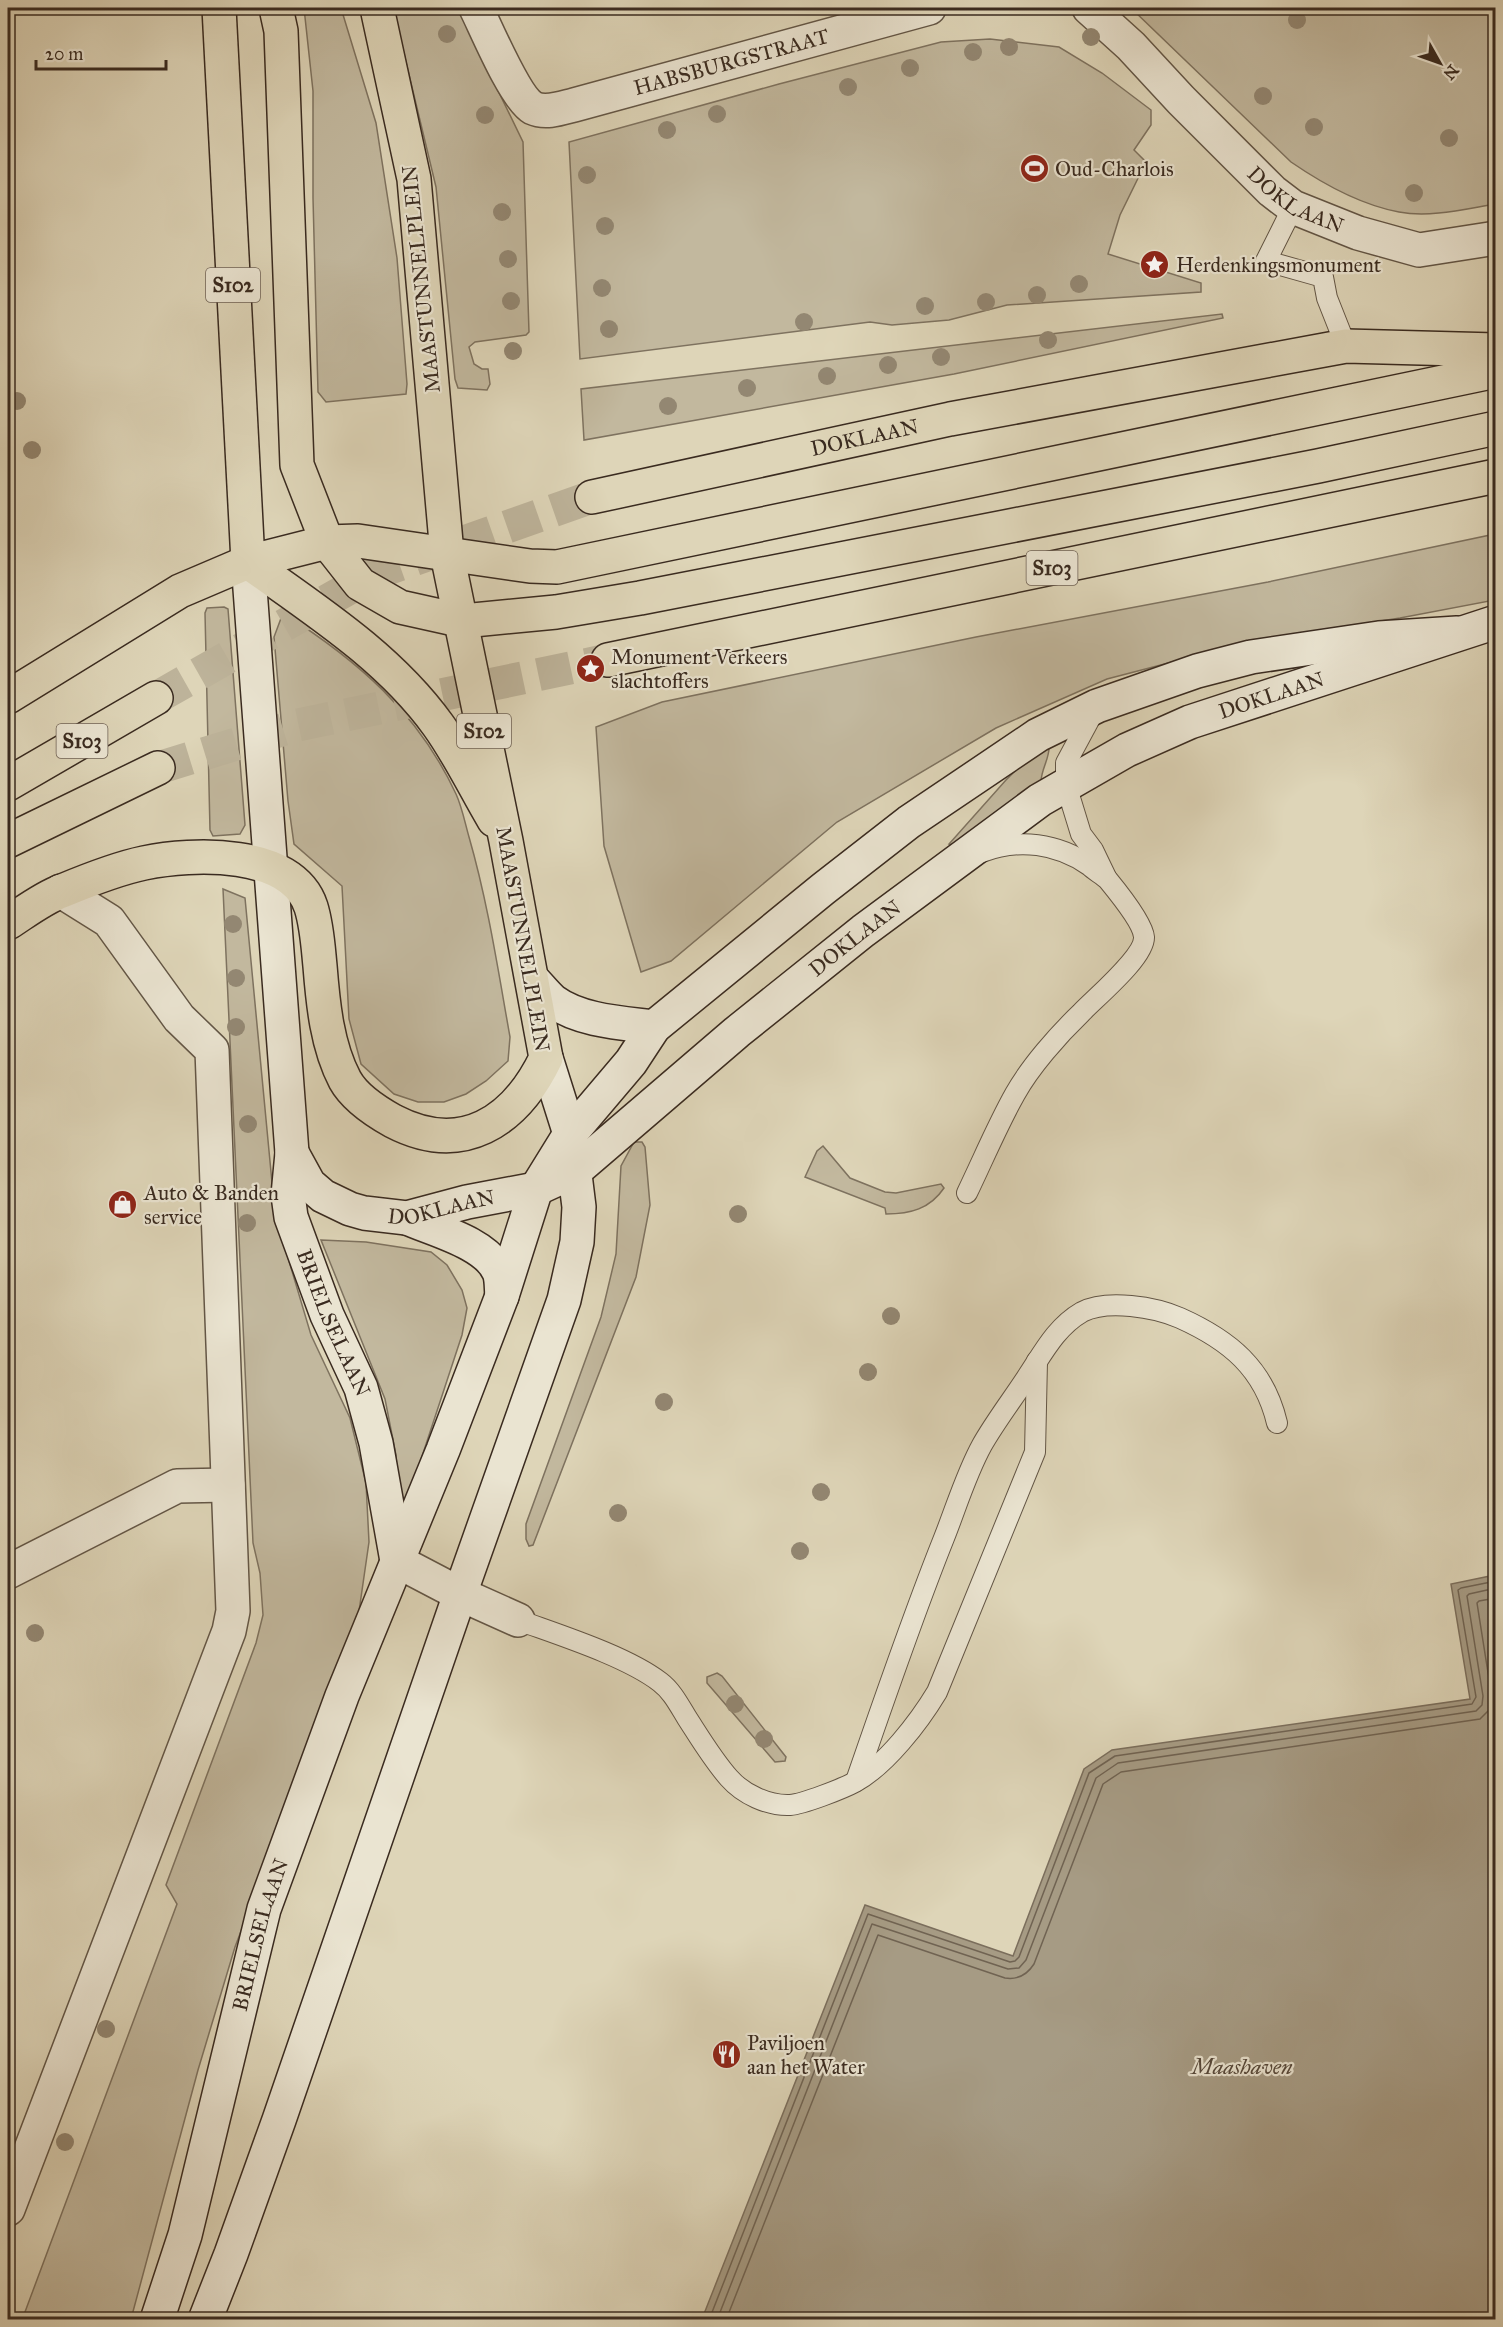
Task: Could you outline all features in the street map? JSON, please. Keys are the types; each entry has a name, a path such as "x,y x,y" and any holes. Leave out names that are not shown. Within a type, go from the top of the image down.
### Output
{"main road":[{"name":"S102","path":"219,8 248,562 272,868"},
{"path":"276,8 280,31 297,465 327,542 360,584 400,608 463,621 556,612 640,598 1306,468 1496,428"},
{"name":"MAASTUNNELPLEIN","path":"8,923 60,891 143,864 194,857 251,862 272,868 290,879 305,894 311,906 318,944 323,999 338,1065 354,1092 380,1114 421,1133 440,1136 475,1130 514,1107 536,1080 546,1058 463,621 447,554 414,179 377,8"},
{"name":"HABSBURGSTRAAT","path":"476,8 519,93 533,108 545,111 929,8"},
{"name":"DOKLAAN","path":"1089,8 1131,46 1272,191 1293,207 1358,233 1419,250 1496,238"},
{"name":"DOKLAAN","path":"592,497 950,419 1346,346 1496,350"},
{"path":"8,697 180,591 248,562 327,542 358,541 531,566 557,567 1496,371"},
{"name":"S103","path":"608,660 1496,476"},
{"path":"248,562 327,618 393,673 438,725 506,841"},
{"name":"DOKLAAN","path":"292,1153 309,1184 332,1202 364,1213 407,1218 467,1202 536,1189 575,1171 737,1032 863,931 1040,800 1128,750 1190,722 1496,622"},
{"name":"DOKLAAN","path":"570,1134 631,1062 654,1027 909,822 1038,735 1097,706 1197,671 1251,657 1379,638 1457,633"},
{"name":"S103","path":"8,784 156,698"},
{"name":"S103","path":"8,841 158,768"},
{"name":"BRIELSELAAN","path":"272,868 292,1153 288,1195 291,1217 327,1315 361,1388 376,1443 397,1561"},
{"path":"8,2209 228,1631 232,1611 212,1050 179,1018 109,921 60,891"},
{"path":"533,980 552,1000 577,1012 618,1022 654,1027"},
{"path":"205,2319 279,2120 564,1300 576,1242 579,1207 570,1134 546,1058"},
{"name":"BRIELSELAAN","path":"157,2319 185,2235 264,1909 342,1696 443,1450 502,1296 536,1189 570,1134"},
{"path":"407,1218 469,1244 488,1257 500,1273 502,1296"},
{"path":"8,1572 177,1486 228,1485"},
{"path":"397,1561 460,1594 518,1620"}],"lane":[{"path":"1293,207 1266,261 1323,277 1327,298 1346,346"},
{"path":"968,1193 1016,1093 1074,1019 1142,949 1144,938 1141,926 1107,879 1093,850 1081,834 1066,785 1066,763 1097,706"},
{"path":"958,861 998,845 1022,843 1046,847 1080,859 1107,879"},
{"path":"855,1782 923,1592 978,1452 1063,1325 1084,1311 1120,1305 1151,1309 1191,1323 1228,1344 1257,1374 1273,1406 1277,1423"},
{"path":"518,1620 614,1657 660,1682 672,1694 701,1741 729,1779 746,1793 768,1802 790,1805 855,1782 899,1743 923,1715 938,1692 1035,1452 1037,1362"}],"shaded area":[{"path":"304,8 341,8 376,123 397,258 406,394 326,402 318,392 313,91"},
{"path":"393,8 458,8 523,142 529,332 526,335 475,342 469,347 474,364 482,369 488,369 490,384 487,390 458,388 455,379 436,187"},
{"path":"1131,8 1495,8 1495,204 1447,212 1411,214 1385,209 1329,186 1291,162"},
{"path":"990,39 1059,47 1102,73 1151,110 1151,125 1134,150 1146,162 1120,215 1108,254 1201,283 1201,292 1007,305 949,320 892,325 870,322 580,359 569,142 941,42"},
{"path":"1222,314 1223,318 954,374 584,440 581,389"},
{"path":"1495,534 1495,600 1400,618 1257,640 1107,679 996,728 837,822 671,961 641,972 604,846 596,727 662,702 976,637 1268,582"},
{"path":"224,607 228,609 245,825 240,834 213,836 210,830 205,613 207,608"},
{"path":"283,613 336,650 383,690 423,738 441,765 460,804 487,912 510,1037 508,1061 486,1081 466,1094 444,1102 418,1102 394,1094 361,1064 349,1019 342,886 294,844 288,801 274,637"},
{"path":"1049,746 1041,782 953,845 949,844 1021,765"},
{"path":"223,889 245,898 275,1214 311,1335 350,1418 366,1483 369,1542 357,1625 235,1947 198,2070 131,2319 22,2320 177,1904 166,1885 256,1643 263,1615 260,1573 253,1543"},
{"path":"634,1142 642,1142 645,1147 650,1205 636,1277 533,1545 529,1546 526,1539 526,1524 601,1317 616,1254 621,1166"},
{"path":"823,1146 850,1178 885,1192 896,1193 941,1184 944,1188 932,1201 919,1209 886,1214 885,1208 805,1177 817,1151"},
{"path":"321,1240 366,1242 431,1252 447,1265 462,1290 467,1308 462,1335 406,1505 399,1502 396,1455 385,1399"},
{"path":"717,1673 722,1676 786,1757 785,1761 775,1762 707,1683 707,1677"}],"water":[{"name":"Maashaven","path":"1495,1575 1495,2319 702,2319 865,1905 1013,1956 1084,1769 1112,1750 1470,1699 1451,1584"}],"tunnel":[{"path":"156,698 376,573 592,497"},
{"path":"158,768 298,725 608,660"}],"place":[{"name":"Oud-Charlois","path":"1034,169"},
{"name":"Herdenkingsmonument","path":"1155,265"},
{"name":"Monument Verkeers slachtoffers","path":"590,669"},
{"name":"Auto & Banden service","path":"123,1205"},
{"name":"Paviljoen aan het Water","path":"726,2055"}]}
